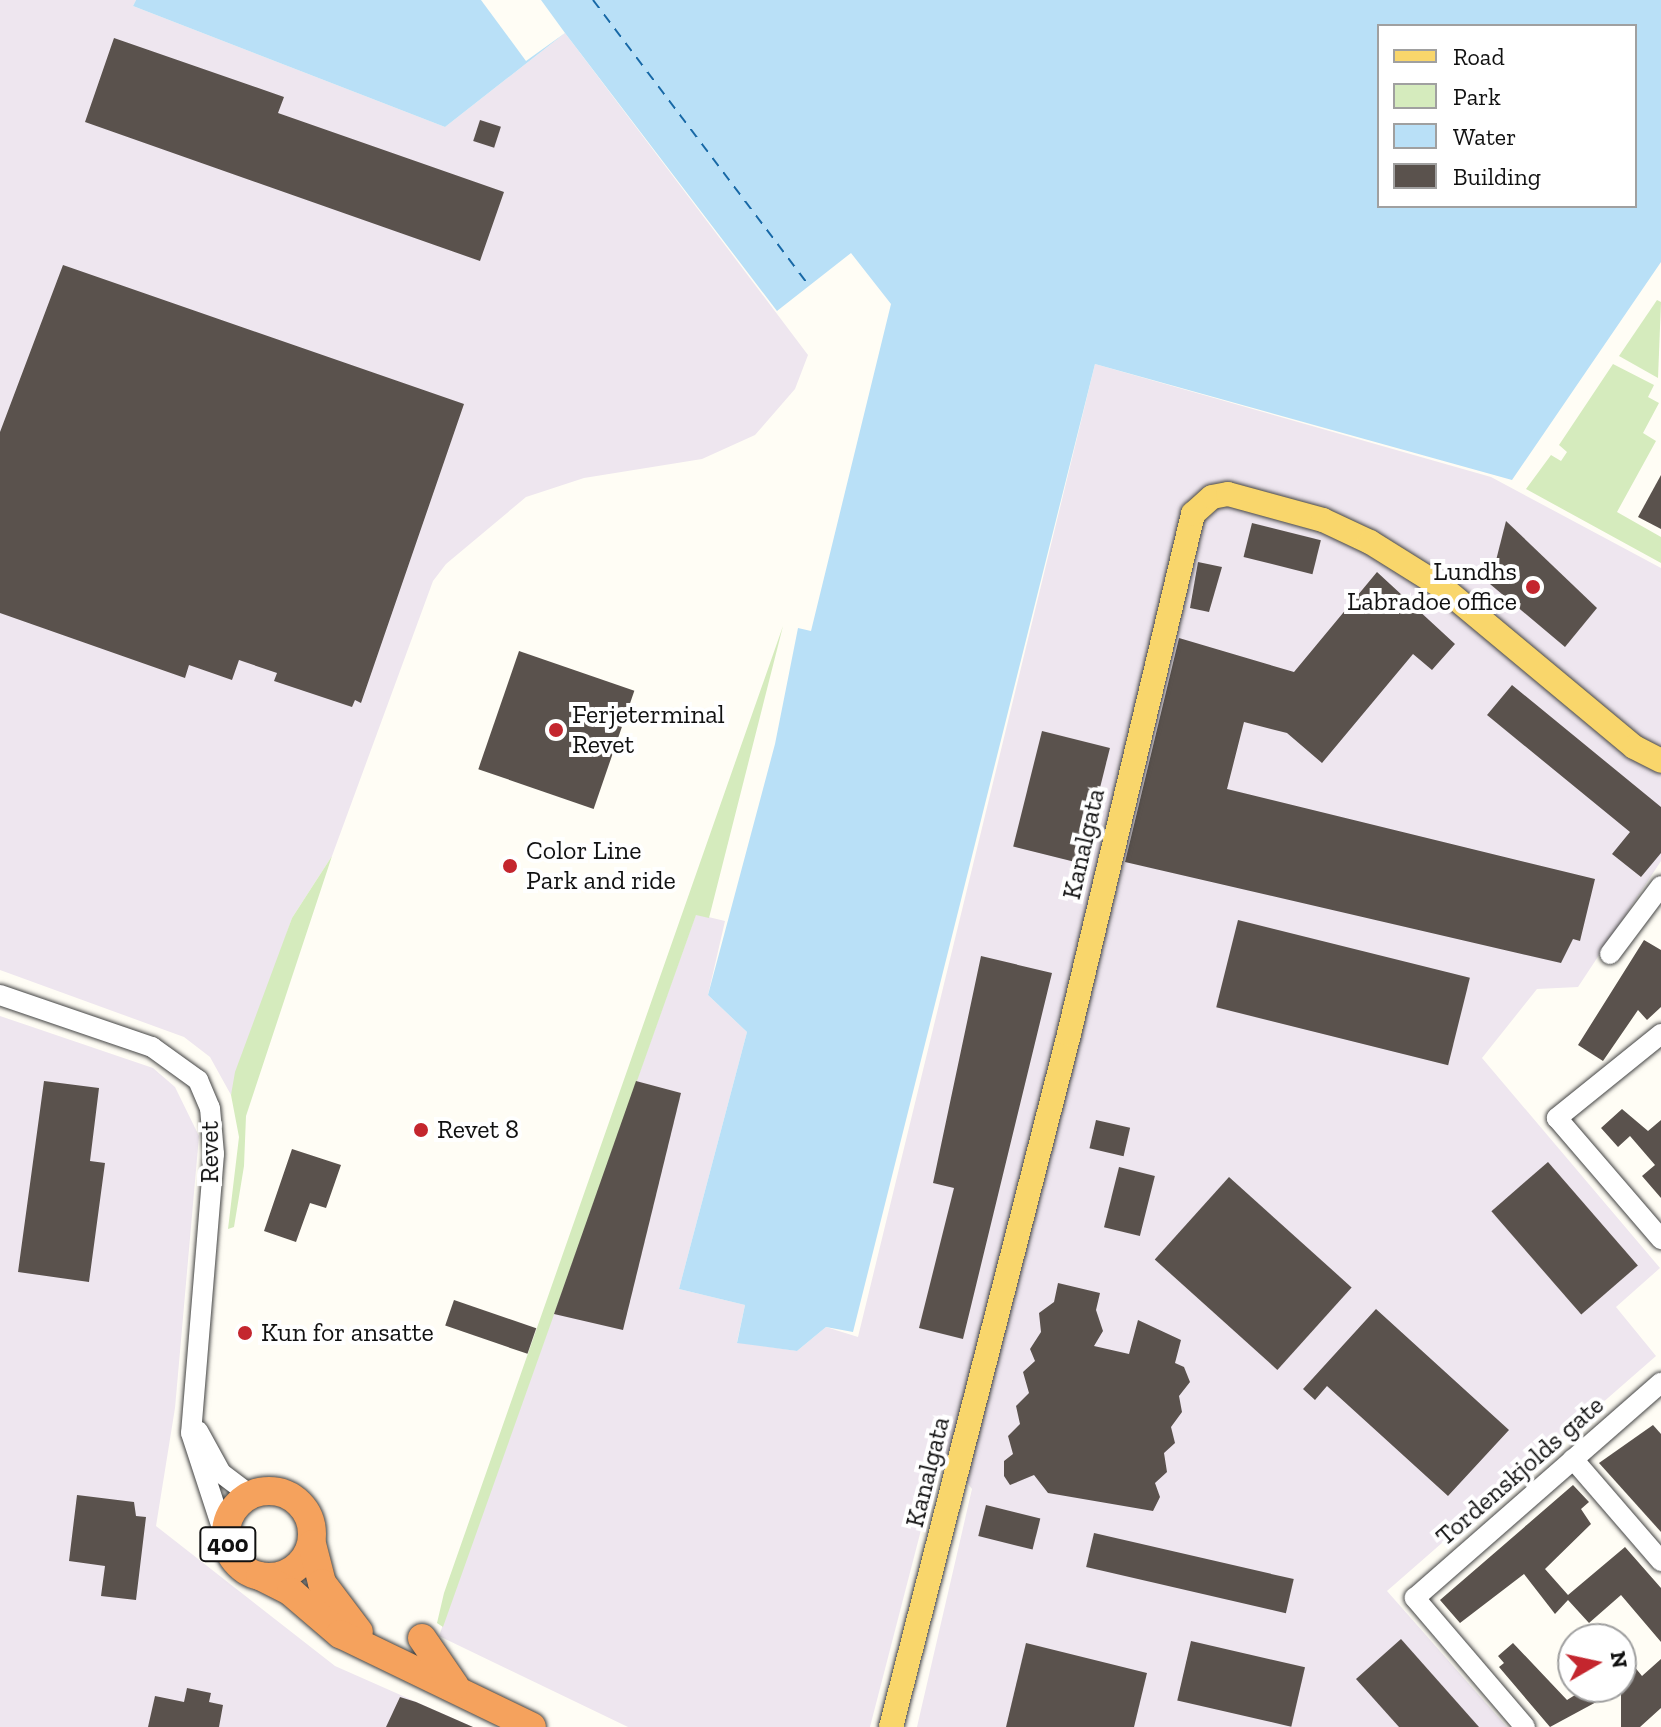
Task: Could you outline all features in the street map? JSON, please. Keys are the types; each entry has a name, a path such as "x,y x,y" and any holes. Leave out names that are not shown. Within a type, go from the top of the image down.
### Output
{"highway":[{"name":"400","path":"387,1656 337,1609 322,1583 312,1544 312,1524 293,1497 269,1490 250,1495 229,1519 229,1549 260,1576 291,1592 340,1634 532,1727"},
{"name":"400","path":"260,1576 292,1571 312,1544"},
{"path":"422,1638 460,1693"}],"main road":[{"name":"Kanalgata","path":"891,1727 1069,1034 1193,514 1212,497 1228,494 1312,517 1370,542 1442,587 1634,747 1661,761"}],"street":[{"path":"1610,954 1656,911 1661,886"},
{"name":"Revet","path":"0,995 152,1047 198,1080 210,1108 214,1154 191,1396 195,1459 229,1549"},
{"path":"1661,1034 1557,1118 1661,1239"},
{"name":"Tordenskjolds gate","path":"1525,1727 1415,1598 1661,1383"},
{"name":"Revet","path":"191,1396 209,1455 250,1495"},
{"path":"1573,1459 1661,1561"}],"shaded area":[{"path":"0,0 136,0 133,6 445,127 565,33 808,355 795,389 755,435 702,459 584,478 526,497 446,564 433,581 332,856 292,918 231,1095 210,1057 184,1037 0,970"},
{"path":"1095,364 1491,477 1661,568 1661,861 1578,987 1537,989 1482,1058 1660,1268 1616,1307 1656,1356 1387,1591 1507,1727 917,1727 972,1489 942,1449 870,1727 628,1727 439,1636 696,914 725,921 708,995 747,1032 679,1289 745,1305 737,1342 797,1351 826,1327 858,1337"},
{"path":"0,1016 153,1068 175,1087 199,1136 175,1408 156,1526 335,1666 473,1727 0,1727"}],"green space":[{"path":"1657,300 1661,302 1658,378 1619,356"},
{"path":"1613,364 1654,385 1648,397 1659,403 1643,433 1656,441 1617,512 1661,537 1661,563 1526,489 1551,455 1561,461 1567,452 1559,445"},
{"path":"783,626 709,918 696,915 443,1627 437,1623 444,1593"},
{"path":"332,856 246,1116 244,1166 234,1227 228,1229 239,1137 231,1095 235,1072 292,918"}],"water":[{"path":"136,0 1661,0 1661,262 1512,480 1095,364 853,1332 826,1327 797,1351 737,1343 745,1305 679,1289 747,1032 708,995 775,744 798,628 811,631 891,304 851,253 777,311 565,33 445,127 133,6"}],"pier":[{"path":"481,0 541,0 565,33 526,61"}],"building":[{"path":"114,38 284,97 278,113 504,192 480,261 85,122"},
{"path":"480,120 501,127 494,148 473,141"},
{"path":"63,265 464,404 361,703 355,700 352,707 274,681 277,673 239,660 232,680 189,665 185,678 0,613 0,432"},
{"path":"1661,475 1661,529 1638,517"},
{"name":"Lundhs Labradoe office","path":"1506,521 1597,608 1565,647 1490,584"},
{"path":"1252,523 1321,540 1312,574 1244,557"},
{"path":"1198,562 1222,567 1209,612 1190,608"},
{"path":"1377,572 1455,644 1432,670 1413,654 1322,763 1287,733 1244,722 1227,789 1595,879 1580,941 1573,939 1561,963 1125,862 1179,638 1294,672"},
{"name":"Ferjeterminal Revet","path":"519,651 634,691 594,809 478,769"},
{"path":"1512,685 1661,807 1661,853 1641,877 1612,854 1630,832 1487,715"},
{"path":"1042,731 1110,748 1081,863 1013,846"},
{"path":"1238,920 1470,978 1448,1065 1216,1007"},
{"path":"1644,940 1661,950 1661,1007 1647,1020 1638,1010 1603,1061 1578,1045"},
{"path":"981,956 1052,973 963,1339 919,1328 954,1188 933,1183"},
{"path":"44,1081 99,1088 90,1161 105,1163 89,1282 18,1272"},
{"path":"636,1081 681,1093 623,1330 554,1314"},
{"path":"1622,1109 1648,1131 1661,1120 1661,1198 1642,1176 1655,1165 1630,1136 1618,1147 1601,1128"},
{"path":"1096,1120 1130,1128 1124,1156 1089,1148"},
{"path":"292,1149 341,1165 326,1208 310,1203 296,1242 264,1231"},
{"path":"1548,1162 1638,1265 1581,1315 1491,1211"},
{"path":"1119,1167 1155,1176 1140,1236 1104,1227"},
{"path":"1229,1177 1352,1287 1277,1370 1155,1259"},
{"path":"1058,1283 1100,1293 1096,1310 1103,1331 1094,1346 1129,1354 1138,1320 1181,1340 1175,1363 1184,1367 1190,1382 1179,1396 1182,1412 1171,1427 1175,1443 1164,1453 1167,1472 1155,1483 1160,1497 1153,1511 1048,1493 1034,1475 1010,1485 1004,1476 1004,1461 1013,1454 1008,1436 1020,1424 1016,1406 1029,1393 1023,1372 1035,1361 1030,1349 1041,1332 1039,1313 1054,1302"},
{"path":"454,1300 536,1328 527,1354 445,1326"},
{"path":"1376,1309 1509,1430 1448,1496 1327,1386 1315,1400 1303,1389"},
{"path":"1653,1425 1661,1434 1661,1532 1599,1463"},
{"path":"1573,1485 1589,1502 1581,1509 1591,1524 1545,1569 1568,1595 1625,1547 1661,1588 1661,1642 1621,1595 1589,1623 1568,1600 1555,1614 1524,1574 1460,1623 1440,1600"},
{"path":"77,1495 134,1502 136,1516 146,1517 136,1600 101,1596 105,1566 69,1561"},
{"path":"986,1505 1040,1519 1033,1550 978,1536"},
{"path":"1094,1533 1294,1579 1286,1613 1086,1567"},
{"path":"1401,1639 1479,1727 1399,1727 1356,1679"},
{"path":"1191,1641 1305,1667 1291,1727 1177,1700"},
{"path":"1026,1643 1147,1673 1134,1727 1006,1727"},
{"path":"1513,1643 1557,1689 1557,1703 1594,1703 1550,1727 1499,1667 1504,1663 1498,1656"},
{"path":"1661,1659 1661,1708 1640,1727 1621,1727 1621,1703 1637,1703 1637,1670 1642,1676"},
{"path":"187,1688 211,1693 209,1702 223,1705 219,1727 148,1727 155,1696 184,1702"},
{"path":"400,1697 416,1702 473,1727 386,1727"}],"ferry route":[{"path":"593,0 809,286"}],"place":[{"name":"Lundhs Labradoe office","path":"1533,587"},
{"name":"Ferjeterminal Revet","path":"556,730"},
{"name":"Color Line Park and ride","path":"510,866"},
{"name":"Revet 8","path":"421,1130"},
{"name":"Kun for ansatte","path":"245,1333"}]}
